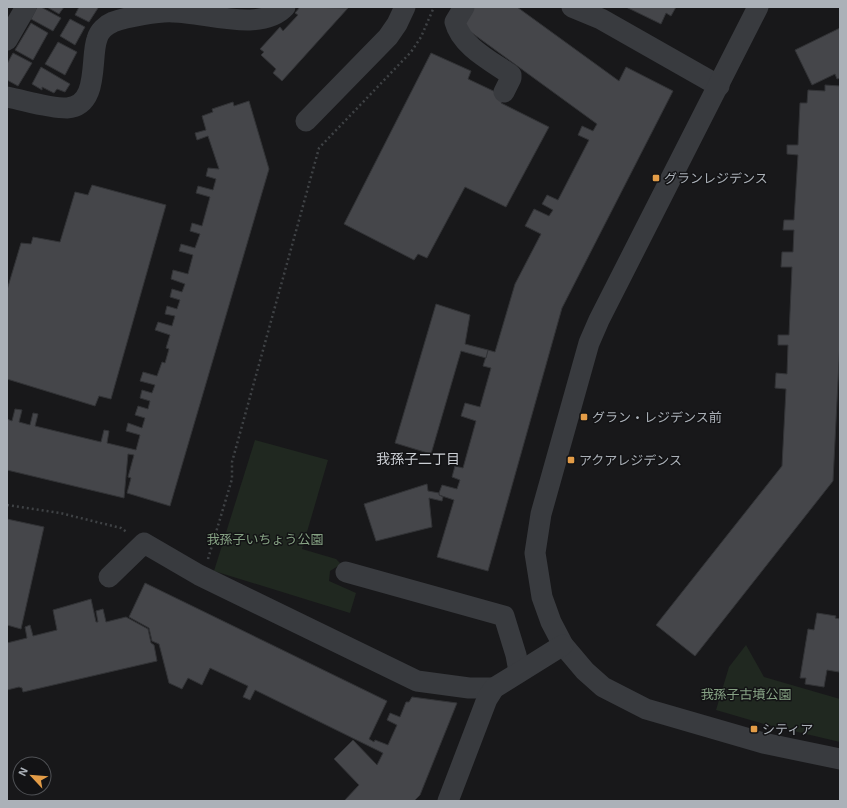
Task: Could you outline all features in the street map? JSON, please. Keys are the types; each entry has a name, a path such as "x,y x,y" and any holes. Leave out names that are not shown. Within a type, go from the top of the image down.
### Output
{"street":[{"path":"7,40 26,7"},
{"path":"7,97 41,105 68,108 81,102 92,82 96,40 101,30 118,14 152,14 173,12 247,20 258,12 278,14 285,7"},
{"path":"306,122 388,37 397,24 405,7"},
{"path":"464,7 455,22 457,28 472,47 511,75 504,92"},
{"path":"572,7 601,19 719,86"},
{"path":"758,7 599,320 589,343 540,514 535,553 538,577 550,622 563,645 585,671 603,687 646,709 763,743 840,759"},
{"path":"109,577 144,542 203,577 417,680 469,688 494,688"},
{"path":"346,572 504,616 516,655 519,671"},
{"path":"447,800 487,699 494,688 519,671 563,645"}],"path":[{"path":"203,577 232,479 232,462 319,148 411,52 424,31 434,7"},
{"path":"7,505 60,513 121,528 144,542"}],"green space":[{"name":"我孫子いちょう公園","path":"255,440 328,460 302,549 336,559 341,564 330,571 329,581 356,593 350,613 214,571"},
{"name":"我孫子古墳公園","path":"746,645 764,677 840,699 840,742 764,724 716,710 729,667"}],"building":[{"path":"37,7 41,7 61,18 53,31 31,19"},
{"path":"47,7 64,7 59,14"},
{"path":"79,7 98,8 89,22 75,15"},
{"path":"300,7 348,8 282,81 273,73 276,69 261,55 264,52 260,49 280,27 283,31 298,15 295,13"},
{"path":"474,7 517,7 619,81 626,67 673,91 562,308 488,571 437,557 454,500 439,495 439,493 442,485 457,489 460,480 452,477 455,466 463,468 476,421 461,416 465,403 480,407 491,368 483,366 488,350 495,352 515,284 541,234 525,226 534,209 549,216 553,210 542,204 547,195 558,200 589,140 578,135 582,126 593,131 597,124 461,25"},
{"path":"626,7 676,7 671,16 666,13 661,24"},
{"path":"70,19 85,27 75,45 60,36"},
{"path":"31,23 48,33 33,60 15,50"},
{"path":"840,28 840,78 837,79 835,74 812,85 795,50"},
{"path":"58,42 77,52 65,75 45,64"},
{"path":"13,53 32,63 18,86 7,80 7,64"},
{"path":"431,53 471,71 468,79 504,96 501,103 549,127 506,207 465,187 427,258 418,254 414,260 344,224"},
{"path":"41,67 70,84 65,92 57,89 54,93 42,87 42,90 32,84"},
{"path":"825,85 840,86 840,341 833,481 695,656 656,625 782,466 786,389 775,388 776,373 787,374 788,345 778,345 778,335 789,335 792,267 781,267 782,252 793,252 794,230 783,230 784,220 794,220 798,155 787,154 787,145 798,145 800,103 807,103 808,90 825,91"},
{"path":"249,101 269,169 170,506 127,493 131,478 128,477 134,455 128,454 124,498 7,470 7,419 12,421 15,409 22,410 19,422 30,425 33,413 38,414 35,426 101,442 104,430 109,431 107,443 136,450 140,435 126,431 128,423 142,428 145,418 135,415 138,406 148,409 150,401 140,398 142,390 152,393 155,385 140,381 143,372 157,376 162,362 165,363 169,349 166,348 170,335 155,330 158,322 172,326 175,316 165,314 167,306 177,309 180,300 170,297 172,289 182,292 185,284 171,279 173,270 188,274 193,255 179,251 181,244 195,248 200,234 190,231 192,223 202,226 210,197 196,193 198,186 213,190 216,179 206,176 208,168 219,169 208,136 197,140 195,133 206,130 202,116 213,112 212,109 233,102 234,106"},
{"path":"92,185 166,205 111,399 99,396 95,406 7,379 7,290 21,243 31,244 33,237 60,242 75,192 88,195"},
{"path":"436,304 470,315 465,344 488,350 486,358 461,351 431,454 395,443"},
{"path":"427,484 428,491 439,493 439,495 443,497 442,501 429,498 432,527 376,541 364,504"},
{"path":"7,519 44,527 21,629 7,625"},
{"path":"145,583 387,701 369,739 374,742 375,740 388,745 397,725 387,720 390,713 400,717 406,702 409,702 412,697 457,703 420,795 414,801 344,801 359,785 334,759 353,740 377,765 383,753 255,690 250,700 243,697 248,686 210,668 202,685 188,678 182,689 169,683 159,644 152,641 149,628 129,617"},
{"path":"91,599 96,622 98,622 96,611 103,609 106,622 126,617 148,629 151,643 154,645 157,661 23,692 22,688 19,687 7,690 7,643 27,638 25,627 30,625 33,636 57,630 53,610"},
{"path":"817,613 836,616 835,618 840,619 839,672 827,670 824,687 805,684 806,678 800,678 808,629 814,630"}],"place":[{"name":"グランレジデンス","path":"656,178"},
{"name":"グラン・レジデンス前","path":"584,417"},
{"name":"アクアレジデンス","path":"571,460"},
{"name":"シティア","path":"754,729"}],"district":[{"name":"我孫子二丁目","path":"418,459"}]}
